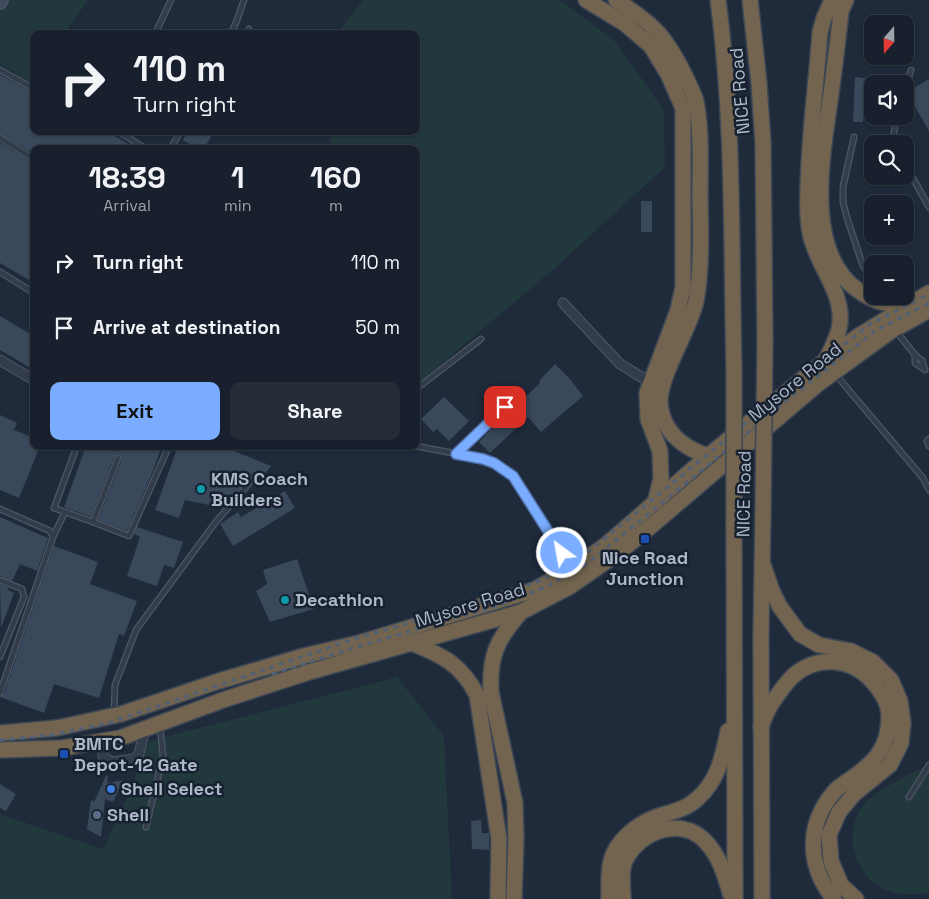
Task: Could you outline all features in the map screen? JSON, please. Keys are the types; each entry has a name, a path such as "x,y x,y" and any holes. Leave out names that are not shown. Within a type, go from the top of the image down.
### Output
{"highway":[{"path":"586,0 624,23 651,46 668,74 683,108 682,287 678,310 647,393 648,419 660,451 661,478 655,503"},
{"path":"616,0 632,10 660,35 682,68 696,100 699,137 700,213 696,302 662,385 660,404 663,417 677,439 688,448 708,456"},
{"name":"NICE Road","path":"718,0 727,99 734,368 733,899"},
{"name":"NICE Road","path":"750,0 763,143 765,340 761,727 762,899"},
{"path":"832,0 820,32 818,130 822,222 832,256 849,283 864,294"},
{"path":"830,366 840,323 840,308 836,293 821,265 810,234 807,203 818,130 841,11 846,0"},
{"path":"914,296 927,294"},
{"name":"Mysore Road","path":"0,733 57,728 118,715 219,681 304,656 359,643 411,636 521,612 569,587 614,556 818,384 830,366 857,337 927,294"},
{"name":"Mysore Road","path":"0,750 62,748 120,738 222,700 411,636 534,590 572,569 606,545 708,456 830,366 929,310"},
{"path":"762,562 780,607 800,634 819,646 851,651 873,662 891,680 900,701 903,723 901,742 890,766 854,794 839,812 829,834 831,861 841,885 856,899"},
{"path":"514,899 515,803 491,692 490,675 492,661 504,632 521,612"},
{"path":"411,636 450,662 465,676 477,695 499,839 498,899"},
{"path":"761,727 771,704 794,676 815,663 838,661 862,670 881,691 890,714 887,741 875,760 835,791 821,812 813,838 814,861 825,888 834,899"},
{"path":"610,899 611,858 627,836 640,825 686,807 708,788 719,767 734,705"},
{"path":"118,715 120,738"},
{"path":"623,899 623,867 632,850 639,842 655,832 676,828 695,833 711,848 722,868 733,899"}],"street":[{"path":"563,303 620,364 651,383"},
{"path":"0,360 30,378"},
{"path":"103,741 103,757 107,760 113,762 134,759 139,754 145,730"}],"lane":[{"path":"157,30 171,0"},
{"path":"233,30 244,0"},
{"path":"0,70 30,87"},
{"path":"909,75 910,70"},
{"path":"124,135 140,145"},
{"path":"854,137 843,187 843,202 846,218 864,266"},
{"path":"0,138 30,157"},
{"path":"914,180 929,207"},
{"path":"0,272 30,291"},
{"path":"894,329 915,355 922,360 929,376"},
{"path":"420,386 481,339"},
{"path":"830,366 929,483"},
{"path":"456,454 517,395"},
{"path":"929,439 929,446"},
{"path":"420,447 483,459 494,463 513,476 572,569"},
{"path":"76,450 54,508 129,536 166,450"},
{"path":"92,522 118,458"},
{"path":"923,478 929,490"},
{"path":"118,715 114,685 136,630 215,524 252,480"},
{"path":"0,509 50,531 53,537"},
{"path":"0,693 53,537 65,512"},
{"path":"0,580 22,589 24,597 0,657"},
{"path":"146,828 163,756 163,739 160,724"},
{"path":"909,797 929,765"}],"green space":[{"path":"8,0 88,0 67,30 30,30 29,83 0,64 0,13"},
{"path":"363,0 560,0 614,40 664,110 665,167 553,270 420,382 420,145 330,145 331,135 420,135 420,30 339,30"},
{"path":"397,677 444,736 452,899 0,899 0,814 103,849 128,795 149,741"},
{"path":"929,764 929,893 905,894 891,892 879,886 868,877 861,867 855,855 853,829 857,816 870,798"}],"building":[{"path":"0,75 30,91 30,135 113,135 130,145 30,145 30,152 0,134"},
{"path":"855,77 864,78 863,122 853,122"},
{"path":"929,79 929,131 914,104 914,88"},
{"path":"186,135 212,135 206,145 191,145 183,140"},
{"path":"0,143 30,161 30,281 0,263"},
{"path":"641,201 652,201 652,232 641,232"},
{"path":"0,316 30,334 30,368 0,350"},
{"path":"555,364 583,396 541,432 528,417 490,453 479,442 540,383 539,381"},
{"path":"444,397 469,421 449,441 437,429 433,432 421,419"},
{"path":"0,415 17,423 14,430 30,436 30,450 38,450 19,498 0,490"},
{"path":"85,450 161,450 127,531 98,520 122,459 119,454 114,457 91,517 64,507"},
{"name":"KMS Coach Builders","path":"177,450 232,450 271,466 261,479 252,475 223,508 185,500 179,518 155,510"},
{"path":"285,491 295,508 233,546 220,524 238,512 241,517"},
{"path":"0,517 48,538 37,571 20,564 12,581 0,576"},
{"path":"137,527 183,542 174,568 164,565 157,586 127,576 140,537 134,534"},
{"path":"54,546 98,562 90,584 137,601 124,636 119,634 99,698 54,684 44,713 0,697 4,694"},
{"name":"Decathlon","path":"297,559 314,609 270,622 256,591 267,584 263,570"},
{"path":"0,584 9,588 8,590 14,593 1,628"},
{"path":"106,776 108,776 107,783 123,780 113,802 105,799 101,837 87,829 91,800 94,802"},
{"path":"0,784 16,794 6,811 0,808"},
{"path":"481,820 482,833 489,833 489,850 472,849 471,821"}],"railway":[{"path":"0,740 51,735 111,722 351,640 493,598 542,580 582,557 870,324 929,294"},
{"path":"272,674 496,606 546,587 587,564 875,331 929,303"}],"place":[{"name":"KMS Coach Builders","path":"201,489"},
{"name":"Nice Road Junction","path":"645,539"},
{"name":"Decathlon","path":"285,600"},
{"name":"BMTC Depot-12 Gate","path":"64,754"},
{"name":"Shell Select","path":"111,789"},
{"name":"Shell","path":"97,815"}],"route":[{"path":"505,407 456,454 494,463 513,476 562,553"}]}
